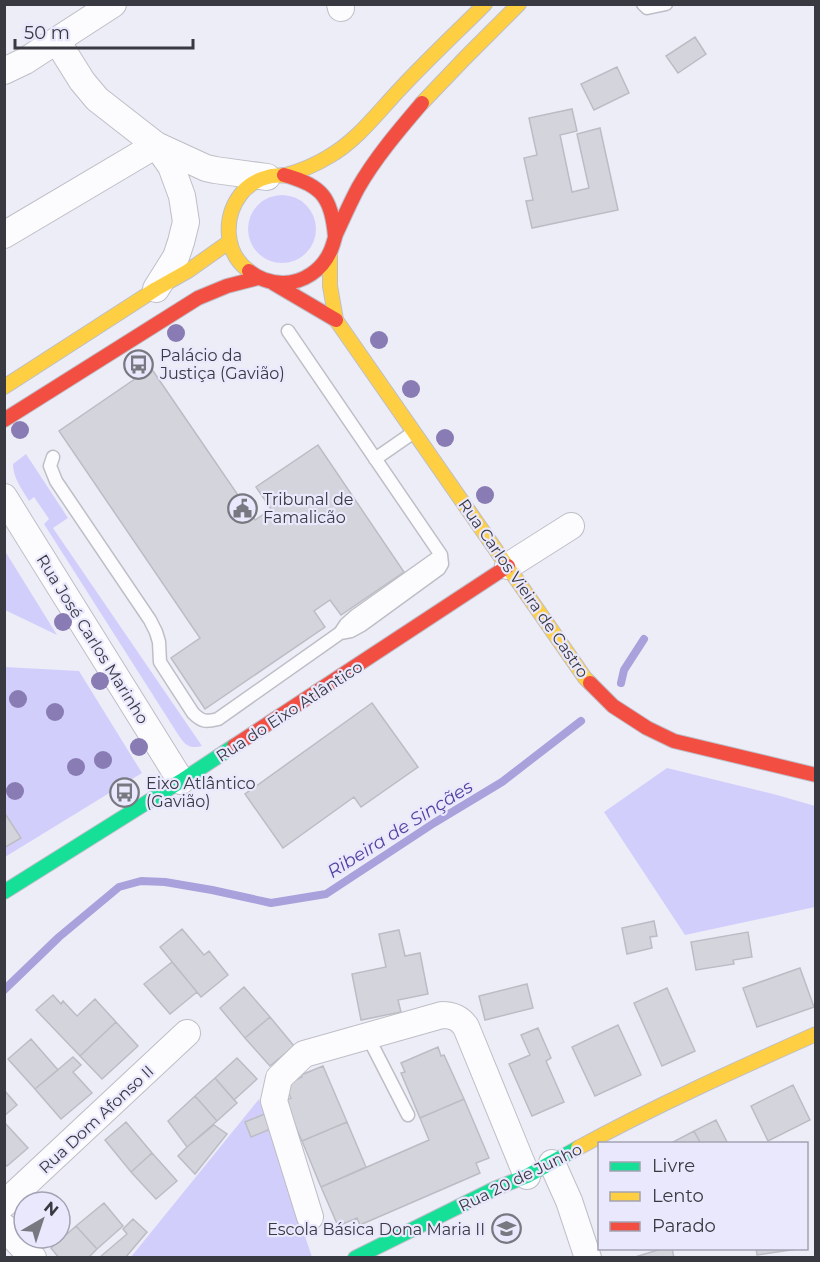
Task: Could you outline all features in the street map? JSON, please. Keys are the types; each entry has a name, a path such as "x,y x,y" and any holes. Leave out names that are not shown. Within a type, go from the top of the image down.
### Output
{"street":[{"path":"4,71 26,61 113,4"},
{"path":"485,4 340,150 322,161 251,184 239,195 230,210 227,227 229,242 244,269 258,278 273,283 290,283 306,278 320,268 330,254 335,237 358,188 392,139 437,86 519,4"},
{"path":"57,41 82,81 97,99 156,145 215,171 302,179 317,188 329,202 335,219 335,237"},
{"path":"4,235 156,145"},
{"path":"156,145 171,166 182,196 186,222 176,257 156,289"},
{"path":"4,387 205,260 229,242"},
{"name":"Rua Carlos Vieira de Castro","path":"330,254 330,286 336,320"},
{"path":"4,420 198,298 227,286 258,278"},
{"name":"Rua Carlos Vieira de Castro","path":"273,283 336,320 585,678 613,706 647,728 674,741 816,775"},
{"name":"Rua José Carlos Marinho","path":"4,497 181,781"},
{"name":"Rua do Eixo Atlântico","path":"4,892 181,781 571,526"},
{"path":"310,1217 274,1101 279,1078 304,1054 442,1015 450,1015 466,1027 528,1176"},
{"name":"Rua Dom Afonso II","path":"4,1204 187,1034"},
{"name":"Rua 20 de Junho","path":"355,1257 494,1189 528,1176 623,1124 728,1073 816,1034"},
{"path":"552,1163 569,1201 588,1257"},
{"path":"4,1227 33,1257"}],"lane":[{"path":"643,4 647,8 666,4"},
{"path":"53,457 50,466 56,481 150,620 159,642 160,662 200,720 207,722 218,719 340,633 351,631 362,625 439,569 442,564 441,555 288,331"},
{"path":"375,459 414,432"},
{"path":"368,1036 408,1115"}],"shaded area":[{"path":"275,195 289,195 301,200 311,210 316,229 311,248 301,258 289,263 275,263 263,258 253,248 248,236 248,222 253,210 263,200"},
{"path":"26,454 68,518 53,528 202,746 189,746 179,736 44,524 49,519 34,497 29,501 21,488 13,464"},
{"path":"5,551 57,635 5,610"},
{"path":"5,667 79,671 142,773 5,857 5,848 21,838 5,812"},
{"path":"667,768 815,806 815,907 685,935 604,812"},
{"path":"259,1099 312,1257 131,1257"}],"building":[{"path":"695,37 706,54 678,73 666,56"},
{"path":"617,67 629,93 594,110 581,84"},
{"path":"572,109 577,131 560,135 572,192 589,188 577,134 600,128 618,210 532,228 526,201 533,200 524,158 537,155 529,118"},
{"path":"151,368 255,520 271,509 256,487 318,445 404,572 341,615 330,600 314,611 325,627 205,709 171,658 200,638 59,431"},
{"path":"372,703 418,767 361,807 354,797 283,848 245,794"},
{"path":"4,812 21,838 4,848"},
{"path":"654,921 657,936 650,937 652,948 627,954 622,928"},
{"path":"182,929 204,955 209,951 228,975 201,997 160,947"},
{"path":"399,930 405,956 420,953 428,994 398,1000 401,1012 361,1020 352,974 386,967 379,934"},
{"path":"748,932 752,957 733,960 734,964 696,970 691,942"},
{"path":"172,962 197,992 170,1014 144,984"},
{"path":"800,968 814,1007 757,1027 743,988"},
{"path":"527,984 533,1008 485,1020 479,996"},
{"path":"244,987 270,1017 245,1038 220,1008"},
{"path":"667,988 695,1051 662,1066 634,1003"},
{"path":"53,995 61,1004 63,1001 77,1016 95,999 116,1022 80,1056 36,1010"},
{"path":"270,1017 294,1046 270,1066 245,1038"},
{"path":"116,1022 138,1046 102,1079 80,1056"},
{"path":"618,1025 641,1075 595,1096 572,1047"},
{"path":"538,1028 551,1058 546,1061 564,1102 532,1116 509,1064 530,1055 521,1035"},
{"path":"31,1039 58,1070 35,1089 8,1059"},
{"path":"438,1047 464,1099 420,1118 401,1073 405,1072 401,1063"},
{"path":"73,1057 81,1065 73,1072 92,1093 61,1119 35,1089"},
{"path":"237,1058 257,1079 234,1100 215,1078"},
{"path":"323,1066 347,1122 302,1141 284,1101 291,1098 285,1085"},
{"path":"215,1078 237,1103 217,1121 195,1096"},
{"path":"793,1085 810,1120 768,1141 751,1106"},
{"path":"4,1090 17,1105 4,1116"},
{"path":"195,1096 217,1121 187,1147 168,1121"},
{"path":"464,1099 489,1158 476,1163 480,1173 360,1225 357,1218 338,1226 321,1187 429,1140 420,1118"},
{"path":"267,1113 273,1128 251,1137 245,1122"},
{"path":"716,1120 727,1142 700,1142 694,1131"},
{"path":"4,1122 28,1148 7,1166 4,1163"},
{"path":"126,1122 152,1153 131,1172 105,1140"},
{"path":"347,1122 366,1167 321,1187 302,1141"},
{"path":"214,1125 227,1134 195,1174 178,1156"},
{"path":"694,1131 700,1142 673,1142"},
{"path":"152,1153 177,1181 156,1199 131,1172"},
{"path":"104,1203 123,1226 97,1249 76,1226"},
{"path":"133,1219 147,1232 125,1258 100,1257 127,1234 123,1229"},
{"path":"76,1226 97,1249 88,1258 59,1258 53,1250 72,1250 72,1230"},
{"path":"658,1250 672,1250 674,1258 632,1258"},
{"path":"756,1250 790,1250 757,1255"}],"waterway":[{"name":"Ribeira de Sinçães","path":"621,683 624,670 644,639"},
{"name":"Ribeira de Sinçães","path":"4,990 59,937 119,887 141,881 165,882 271,903 326,894 434,823 502,782 581,721"}],"traffic: fast":[{"path":"4,892 234,746"},
{"path":"355,1258 494,1189 527,1176 578,1148"}],"traffic: slow":[{"path":"249,271 235,255 229,234 231,213 243,191 260,179 302,170 339,150 367,126 401,88 485,4"},
{"path":"422,103 519,4"},
{"path":"4,387 156,289 188,271 229,242"},
{"path":"330,254 330,286 336,320 590,683"},
{"path":"578,1148 666,1103 816,1034"}],"traffic: jam":[{"path":"249,271 264,280 283,283 298,281 317,270 327,258 336,234 365,177 388,144 422,103"},
{"path":"284,175 308,183 323,195 331,212 335,237"},
{"path":"4,420 198,298 227,286 258,278"},
{"path":"273,283 336,320"},
{"path":"234,746 508,566"},
{"path":"590,683 613,706 647,728 674,741 816,775"}],"place":[{"name":"Palácio da Justiça (Gavião)","path":"139,364"},
{"name":"Tribunal de Famalicão","path":"242,508"},
{"name":"Eixo Atlântico (Gavião)","path":"125,792"},
{"name":"Escola Básica Dona Maria II","path":"506,1229"}]}
